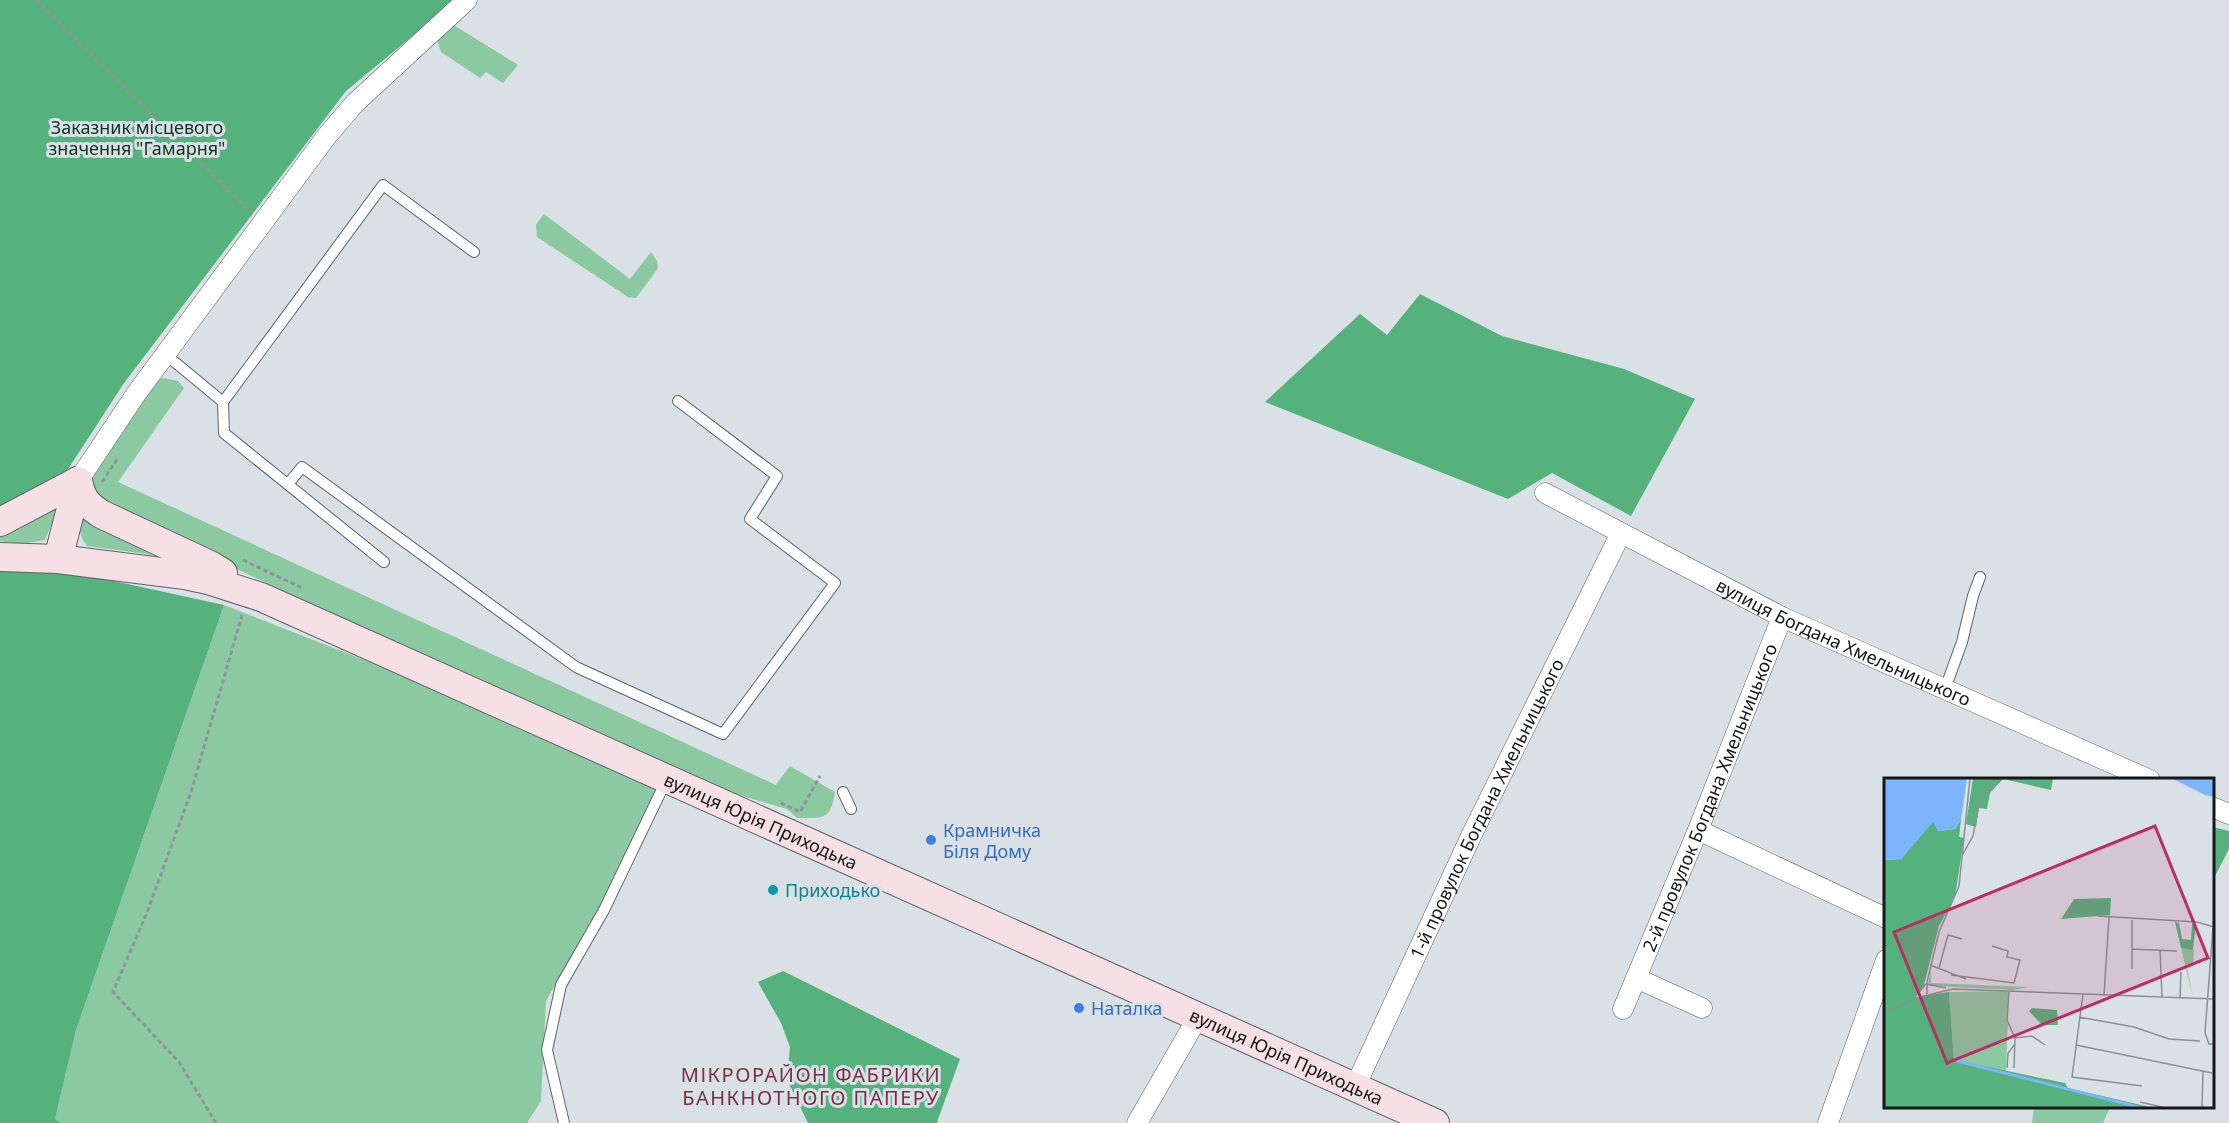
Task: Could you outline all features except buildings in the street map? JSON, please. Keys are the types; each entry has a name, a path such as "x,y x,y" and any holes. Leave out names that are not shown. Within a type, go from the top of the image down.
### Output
{"street":[{"path":"58,559 90,484 136,394 165,354 326,137 355,103 467,0"},
{"path":"0,522 90,484"},
{"path":"90,484 82,496 101,514 212,566 255,595"},
{"name":"вулиця Богдана Хмельницького","path":"1545,493 1782,617 2145,778"},
{"name":"1-й провулок Богдана Хмельницького","path":"1355,1087 1472,834 1621,533"},
{"path":"0,557 58,559 185,575 255,595"},
{"name":"вулиця Юрія Приходька","path":"255,595 1435,1123"},
{"name":"2-й провулок Богдана Хмельницького","path":"1623,1009 1698,830 1782,617"},
{"path":"2214,808 2229,814"},
{"path":"1698,830 1884,917"},
{"path":"1828,1123 1884,966"},
{"path":"1636,978 1702,1008"},
{"path":"1137,1123 1198,1017"}],"lane":[{"path":"384,562 224,433 223,402 382,185 474,252"},
{"path":"165,354 223,402"},
{"path":"288,484 302,467 576,666 723,734 835,583 750,519 777,476 678,401"},
{"path":"1945,689 1962,642 1980,577"},
{"path":"564,1123 547,1050 561,985 604,910 667,778"},
{"path":"843,792 851,809"}],"path":[{"path":"36,0 262,223"},
{"path":"90,484 122,452"},
{"path":"240,559 304,590"},
{"path":"216,1123 180,1062 113,992 148,910 191,792 255,595"},
{"path":"777,802 800,812 820,776"}],"green space":[{"name":"Заказник місцевого значення \"Гамарня\"","path":"0,0 456,0 346,91 124,383 61,480 0,513"},
{"path":"447,21 518,65 503,83 486,72 480,78 441,52 436,38"},
{"path":"544,214 630,279 651,252 657,261 658,268 636,298 628,297 537,237 536,225"},
{"path":"1420,294 1502,336 1624,369 1695,399 1631,516 1552,473 1508,499 1265,402 1360,314 1387,335"},
{"path":"163,378 178,381 184,388 118,482 776,785 790,766 835,792 828,813 819,817 797,818 787,809 702,784 102,505 87,473 151,383"},
{"path":"59,505 45,540 20,544 0,541 0,529"},
{"path":"87,513 183,559 87,546 80,530"},
{"path":"0,567 77,573 224,605 76,1030 55,1119 61,1123 0,1123"},
{"path":"224,605 663,777 643,823 546,1001 541,1101 527,1123 61,1123 55,1119 76,1030"},
{"path":"2214,827 2229,831 2229,849 2214,878"},
{"path":"783,971 960,1059 937,1122 939,1123 808,1123 787,1080 790,1047 781,1023 758,982"},
{"path":"2034,1108 2110,1108 2103,1123 2032,1123"}],"place":[{"name":"Крамничка Біля Дому","path":"931,840"},
{"name":"Приходько","path":"773,890"},
{"name":"Наталка","path":"1079,1008"}],"district":[{"name":"МІКРОРАЙОН ФАБРИКИ БАНКНОТНОГО ПАПЕРУ","path":"811,1086"}]}
